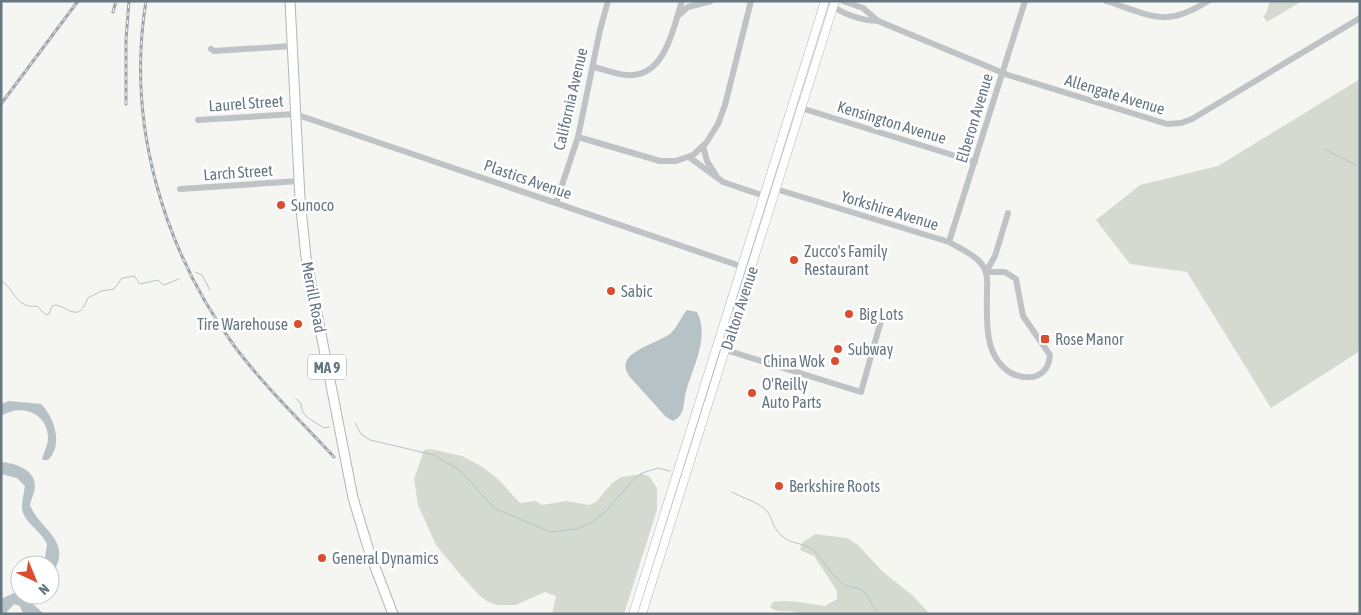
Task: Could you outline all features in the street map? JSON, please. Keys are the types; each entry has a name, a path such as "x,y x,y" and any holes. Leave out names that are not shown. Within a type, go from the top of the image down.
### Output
{"highway":[{"name":"Merrill Road","path":"290,1 299,181 307,264 350,484 366,541 393,614"}],"main road":[{"name":"Dalton Avenue","path":"642,614 801,108 830,3"},
{"name":"Dalton Avenue","path":"633,614 764,196 830,3"}],"street":[{"name":"California Avenue","path":"556,203 578,137 600,30 608,1"},
{"path":"592,67 626,75 647,71 661,59 682,1"},
{"path":"677,16 688,7 711,1"},
{"path":"578,137 660,161 676,161 690,157 713,134 725,105 750,1"},
{"name":"Allengate Avenue","path":"844,1 863,8 878,21 1003,73 1153,121 1174,124 1192,119 1360,18"},
{"name":"Elberon Avenue","path":"949,242 1025,1"},
{"path":"1106,1 1166,18 1182,16 1208,1"},
{"name":"Allengate Avenue","path":"830,3 859,20 878,21"},
{"path":"211,49 214,51 292,46"},
{"name":"Kensington Avenue","path":"801,108 975,162"},
{"name":"Laurel Street","path":"198,120 295,114"},
{"name":"Plastics Avenue","path":"295,114 751,269"},
{"path":"703,146 707,161 720,180"},
{"path":"690,157 720,180 764,196"},
{"name":"Larch Street","path":"180,189 299,181"},
{"name":"Yorkshire Avenue","path":"776,189 949,242 974,257 986,272"},
{"path":"986,272 1005,272 1016,279 1024,316 1050,355 1049,364 1043,373 1022,378 1005,369 994,354 987,336 986,272 995,256 1008,214"},
{"path":"716,347 861,392 882,317"}],"shaded area":[{"path":"1270,1 1302,1 1267,22 1263,16 1266,14"},
{"path":"1360,79 1360,351 1271,408 1187,272 1130,264 1096,220 1140,185 1218,166"},
{"path":"687,310 697,312 701,322 701,341 686,391 682,412 673,421 666,417 630,377 626,368 626,361 638,350 671,333"},
{"path":"9,401 41,404 50,416 56,439 53,454 48,460 42,460 48,438 47,429 43,422 32,413 25,411 17,410 1,416 1,404"},
{"path":"430,449 462,456 481,466 498,479 520,503 536,501 542,505 566,501 589,505 596,502 612,483 621,477 642,474 649,476 657,488 657,510 624,614 552,614 556,596 545,592 516,605 497,605 488,602 479,595 436,545 418,505 414,479 424,450"},
{"path":"1,462 23,468 32,475 35,488 30,505 54,537 58,545 59,555 45,555 47,544 25,516 22,504 25,486 17,478 1,474"},
{"path":"815,534 847,538 858,545 883,572 912,595 930,614 801,614 793,611 777,611 770,607 773,602 780,601 825,606 837,599 837,591 814,556 800,550 802,543"},
{"path":"10,595 10,605 13,605 5,614 1,614 1,599"},
{"path":"17,605 34,605 44,614 23,614 20,606"}],"waterway":[{"path":"1324,149 1360,167"},
{"path":"195,272 202,275 210,290"},
{"path":"1,281 6,284 20,302 30,306 37,306 46,315 49,314 52,306 55,305 77,312 81,310 88,298 101,291 114,289 122,278 134,276 140,284 158,280 164,285 179,279"},
{"path":"296,399 301,403 303,412 308,418 324,428 329,427"},
{"path":"355,423 361,434 370,440 434,455 462,472 494,508 550,532 577,529 592,522 607,510 631,482 642,473 658,468 670,471"},
{"path":"732,492 766,510 775,528 782,536 813,550 838,580 846,586 860,589 864,592 879,614"}],"railway":[{"path":"1,104 78,1"},
{"path":"113,12 116,1"},
{"path":"126,104 126,40 129,1"},
{"path":"146,1 141,47 141,93 146,138 156,183 170,227 188,269 210,309 235,347 271,390 334,457"}],"place":[{"name":"Sunoco","path":"281,205"},
{"name":"Zucco's Family Restaurant","path":"794,260"},
{"name":"Sabic","path":"611,291"},
{"name":"Big Lots","path":"849,314"},
{"name":"Tire Warehouse","path":"298,324"},
{"name":"Rose Manor","path":"1045,339"},
{"name":"Subway","path":"838,349"},
{"name":"China Wok","path":"835,361"},
{"name":"O'Reilly Auto Parts","path":"752,393"},
{"name":"Berkshire Roots","path":"779,486"},
{"name":"General Dynamics","path":"322,558"}]}
